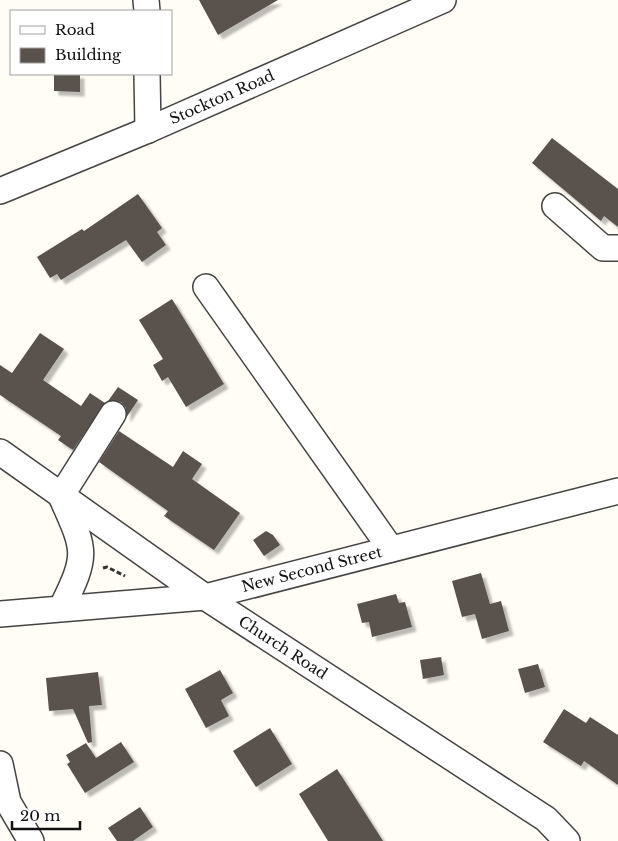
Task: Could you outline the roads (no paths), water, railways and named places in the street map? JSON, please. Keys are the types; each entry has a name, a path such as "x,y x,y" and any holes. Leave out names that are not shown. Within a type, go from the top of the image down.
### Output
{"street":[{"name":"Stockton Road","path":"0,191 148,130 443,0"},
{"path":"147,75 148,130"},
{"path":"555,206 603,248 618,248"},
{"path":"206,287 392,549"},
{"path":"62,608 76,580 82,558 81,540 61,496 114,414"},
{"name":"Church Road","path":"0,452 205,597 546,819 567,841"},
{"name":"New Second Street","path":"0,614 205,597 618,491"},
{"path":"0,764 8,802 32,841"}]}
